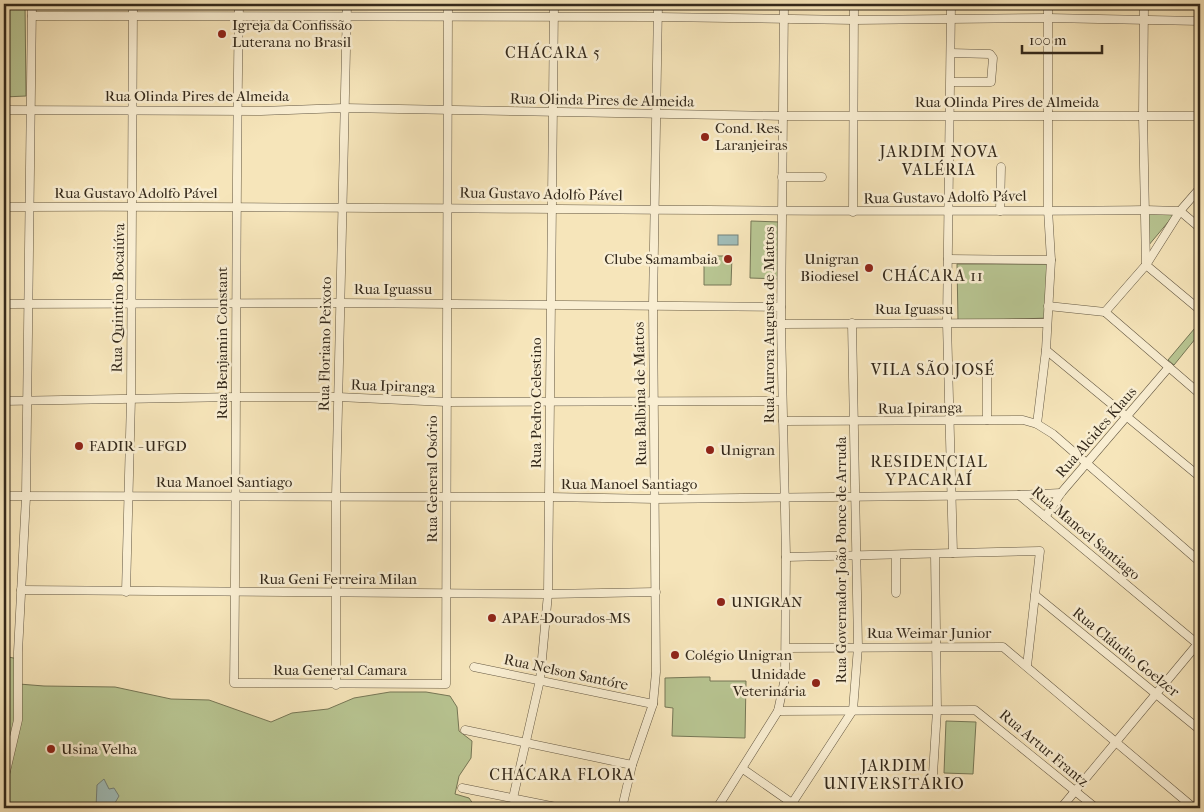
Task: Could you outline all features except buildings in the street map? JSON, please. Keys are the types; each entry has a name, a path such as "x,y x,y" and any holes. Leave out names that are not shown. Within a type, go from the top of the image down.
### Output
{"street":[{"path":"4,780 18,720 20,590 26,496 32,4"},
{"name":"Rua Quintino Bocaiúva","path":"126,592 131,398 133,4"},
{"name":"Rua Benjamin Constant","path":"234,683 234,495 237,397 235,304 239,4"},
{"name":"Rua Floriano Peixoto","path":"336,685 336,496 347,4"},
{"name":"Rua General Osório","path":"446,684 448,4"},
{"name":"Rua Pedro Celestino","path":"513,798 540,680 548,594 554,4"},
{"name":"Rua Balbina de Mattos","path":"622,808 632,765 652,704 656,672 653,305 658,4"},
{"name":"Rua Aurora Augusta de Mattos","path":"717,808 778,711 785,678 786,557 781,324 784,211 782,177 784,4"},
{"path":"852,212 854,4"},
{"path":"951,4 950,211 947,323 953,553"},
{"path":"1037,424 1046,350 1051,260 1048,209 1048,4"},
{"path":"1144,4 1143,116 1146,265 1200,310"},
{"path":"32,16 239,18 554,16 854,20 1048,18 1200,22"},
{"path":"951,53 990,54 993,58 991,82 951,82"},
{"name":"Rua Olinda Pires de Almeida","path":"4,110 132,109 238,111 344,108 657,115 1200,116"},
{"path":"1000,167 1000,211"},
{"path":"782,177 822,177"},
{"path":"1105,312 1146,265 1180,211 1200,188"},
{"name":"Rua Gustavo Adolfo Pável","path":"4,206 133,205 237,208 447,206 656,211 852,212 1048,209 1180,211"},
{"path":"1180,211 1200,228"},
{"path":"948,259 1051,260"},
{"name":"Rua Iguassu","path":"4,304 130,302 235,304 447,303 781,307"},
{"path":"1048,306 1105,312 1200,394"},
{"name":"Rua Governador João Ponce de Arruda","path":"793,807 853,710 858,647 852,323"},
{"name":"Rua Iguassu","path":"781,324 1047,323"},
{"path":"1046,350 1200,477"},
{"path":"987,420 988,366"},
{"name":"Rua Alcides Klaus","path":"1045,517 1061,493 1169,367"},
{"name":"Rua Ipiranga","path":"4,400 338,397 446,402 782,402"},
{"name":"Rua Ipiranga","path":"783,421 1022,420 1037,424 1053,434 1200,562"},
{"path":"1018,495 1061,493"},
{"name":"Rua Manoel Santiago","path":"4,496 234,495 656,499 1018,495 1199,644"},
{"path":"786,557 896,556 1040,551 1027,666 1115,743 1194,808"},
{"path":"932,774 937,710 935,554"},
{"path":"896,556 896,593"},
{"name":"Rua Geni Ferreira Milan","path":"20,590 548,594 656,592"},
{"name":"Rua Cláudio Goelzer","path":"1034,595 1200,730"},
{"path":"1061,808 1199,644"},
{"name":"Rua Weimar Junior","path":"786,648 1002,646 1027,666"},
{"name":"Rua Nelson Santóre","path":"474,667 652,704"},
{"name":"Rua General Camara","path":"234,683 336,685 446,684"},
{"path":"778,711 937,710"},
{"name":"Rua Artur Frantz","path":"937,710 975,710 1096,808"},
{"path":"465,730 524,744 632,765"},
{"path":"743,769 793,807"},
{"path":"462,788 560,808"}],"green space":[{"path":"4,4 25,4 26,96 4,97"},
{"path":"1148,212 1174,215 1148,246"},
{"path":"751,221 780,222 780,279 750,278"},
{"path":"704,256 732,256 731,285 704,285"},
{"path":"957,264 1049,264 1049,318 958,321"},
{"path":"1200,322 1200,333 1174,365 1168,360"},
{"path":"4,656 18,659 19,684 115,687 171,699 209,700 271,722 292,713 328,709 354,698 390,692 426,692 450,696 457,707 459,731 472,741 471,758 459,776 455,794 469,798 476,808 4,808"},
{"path":"710,677 710,681 746,681 745,738 672,736 673,708 665,707 665,678"},
{"path":"946,721 976,722 973,774 944,773"}],"water":[{"path":"718,235 738,235 738,245 718,245"},
{"path":"104,779 109,789 114,788 119,796 112,808 96,808 97,785"}],"place":[{"name":"Igreja da Confissão Luterana no Brasil","path":"222,34"},
{"name":"Cond. Res. Laranjeiras","path":"705,137"},
{"name":"Clube Samambaia","path":"728,259"},
{"name":"Unigran Biodiesel","path":"869,268"},
{"name":"FADIR - UFGD","path":"79,446"},
{"name":"Unigran","path":"710,450"},
{"name":"UNIGRAN","path":"721,602"},
{"name":"APAE-Dourados-MS","path":"492,618"},
{"name":"Colégio Unigran","path":"675,655"},
{"name":"Unidade Veterinária","path":"816,683"},
{"name":"Usina Velha","path":"51,749"}],"district":[{"name":"CHÁCARA 5","path":"553,52"},
{"name":"JARDIM NOVA VALÉRIA","path":"939,160"},
{"name":"CHÁCARA 11","path":"933,275"},
{"name":"VILA SÃO JOSÉ","path":"933,369"},
{"name":"RESIDENCIAL YPACARAÍ","path":"929,470"},
{"name":"CHÁCARA FLORA","path":"562,774"},
{"name":"JARDIM UNIVERSITÁRIO","path":"894,774"}]}
